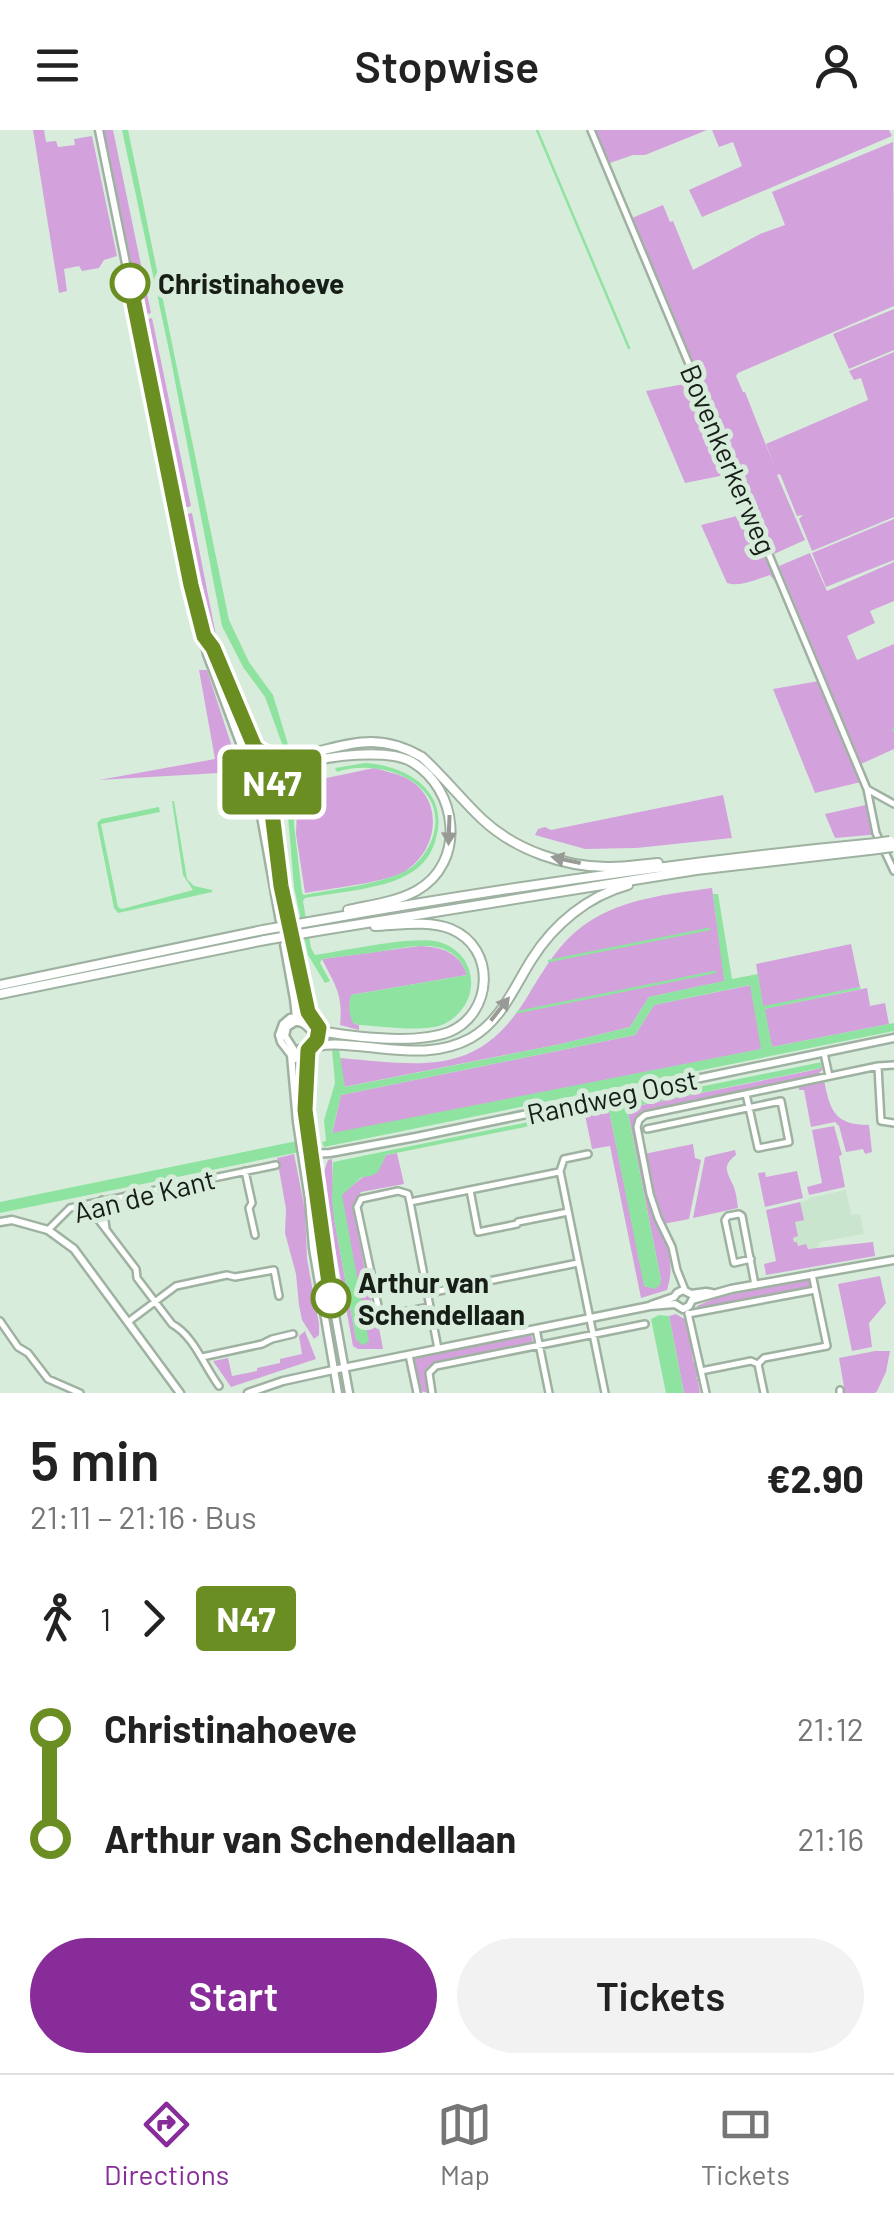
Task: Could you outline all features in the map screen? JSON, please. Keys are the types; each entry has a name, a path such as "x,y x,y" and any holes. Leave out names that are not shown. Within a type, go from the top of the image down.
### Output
{"highway":[{"path":"272,764 363,741 388,742 422,757 470,808 497,831 531,850 562,861 608,867 697,866"},
{"path":"0,994 264,936 400,897 432,879 449,848 450,814 437,786 409,760 385,753 289,767 272,764"},
{"path":"274,826 280,781 286,772 302,765"},
{"path":"315,921 424,902 892,844"},
{"path":"0,984 264,936 318,932 697,866"},
{"path":"314,1037 334,1044 434,1051 470,1038 502,1010 544,942 577,910 621,887 697,866"},
{"path":"314,1037 412,1038 452,1031 469,1018 484,992 476,950 464,936 449,928 425,924 350,926"}],"main road":[{"path":"99,130 191,585 207,654 244,760"},
{"path":"204,636 213,648 252,750 272,764"},
{"path":"258,755 244,760 237,772 241,781 258,794 290,982 299,1018 314,1037"},
{"path":"267,786 272,764"},
{"path":"272,764 267,786 281,886 302,981 299,1018"},
{"path":"252,790 267,786"},
{"path":"299,1018 283,1024 282,1034 296,1054 294,1075 349,1393"},
{"path":"299,1018 314,1037 305,1075"},
{"path":"291,1048 314,1037"},
{"path":"314,1037 305,1075 312,1248 338,1393"},
{"name":"Randweg Oost","path":"309,1155 330,1154 894,1038"},
{"path":"0,1222 12,1220 48,1230 74,1249 176,1392"},
{"path":"248,1393 344,1367 650,1306 682,1296 894,1260"},
{"path":"682,1296 680,1308 687,1311"}],"street":[{"name":"Bovenkerkerweg","path":"591,130 866,789 876,833 894,871"},
{"path":"866,789 894,804"},
{"path":"824,1052 829,1076"},
{"path":"878,1066 882,1121 894,1123"},
{"path":"682,1296 672,1247 650,1194 637,1127 639,1120 645,1115 829,1076 894,1066"},
{"path":"646,1129 749,1108 781,1100 789,1142 758,1148 749,1108 746,1094"},
{"path":"672,1110 674,1123"},
{"path":"588,1154 564,1159 560,1172 604,1393"},
{"name":"Aan de Kant","path":"48,1230 70,1208 276,1165"},
{"name":"Aan de Kant","path":"246,1171 255,1235"},
{"path":"410,1202 560,1172"},
{"path":"470,1190 478,1232 568,1212"},
{"path":"430,1307 380,1315 356,1207 361,1199 398,1191 408,1194 428,1294 438,1349"},
{"path":"102,1200 107,1231"},
{"path":"88,1206 136,1269 136,1278 202,1357 219,1386"},
{"path":"751,1260 734,1263 724,1220 728,1216 742,1216 751,1260 755,1284"},
{"path":"428,1294 578,1264"},
{"path":"128,1322 176,1286 227,1275 235,1278 274,1270 279,1296"},
{"path":"758,1364 764,1358 826,1346 812,1274"},
{"path":"706,1393 687,1311 815,1290"},
{"path":"0,1320 18,1347 28,1353 48,1379 80,1393"},
{"path":"432,1393 429,1374 433,1368 645,1324"},
{"path":"536,1329 549,1393"},
{"path":"202,1357 293,1334"},
{"path":"409,1355 417,1393"},
{"path":"701,1371 751,1361 758,1364"},
{"path":"758,1364 764,1393"}],"shaded area":[{"path":"33,130 44,130 46,142 56,141 58,147 75,145 74,139 92,136 117,256 104,260 99,268 64,269 67,291 59,293"},
{"path":"102,130 113,130 151,313 145,315 142,314"},
{"path":"122,130 128,130 229,620 249,662 273,695 290,751 285,752 265,697 243,667 222,626"},
{"path":"593,130 707,130 645,155 607,164"},
{"path":"712,130 889,130 892,136 702,217 689,190 742,166 733,142 719,147"},
{"path":"893,142 894,306 736,376 775,468 766,444 868,400 861,378 854,380 849,371 894,352 894,517 812,551 799,519 803,515 797,516 780,474 777,475 805,540 774,554 632,218 663,205 693,270 785,225 772,192"},
{"path":"894,309 894,350 849,369 833,334"},
{"path":"152,318 191,506 182,509 143,320"},
{"path":"695,382 732,470 685,483 646,391"},
{"path":"192,513 217,641 204,612 183,515"},
{"path":"749,513 777,579 770,575 743,584 727,583 701,525"},
{"path":"894,519 894,560 826,587 812,553"},
{"path":"810,553 827,591 894,562 894,601 870,611 875,623 847,636 857,660 894,644 894,749 861,764 779,566"},
{"path":"199,670 207,670 234,753 232,766 219,773 99,780 215,759"},
{"path":"819,681 861,782 815,793 773,689"},
{"path":"365,763 408,774 429,792 438,818 435,841 422,864 395,880 305,898 311,948 315,955 428,940 453,948 469,968 470,993 456,1016 436,1027 359,1025 353,1023 350,999 351,995 467,975 452,953 417,946 322,959 320,963 330,981 325,983 308,955 294,887 288,816 290,775 324,771 296,782 294,824 304,895 373,882 409,869 427,849 435,825 433,807 425,792 412,781 375,769 337,772 335,768"},
{"path":"374,768 404,777 426,797 433,823 425,851 396,876 305,893 296,834 298,784"},
{"path":"723,795 732,838 585,849 535,835 545,827 551,830"},
{"path":"172,801 187,879 212,892 118,913 97,823 159,807 160,812 101,824 118,907 193,890 183,875"},
{"path":"870,804 881,834 835,838 825,814"},
{"path":"712,888 725,981 649,997 630,1027 344,1087 340,1058 424,1063 470,1053 510,1021 554,955 587,923 632,903"},
{"path":"713,894 718,894 732,979 758,974 763,1006 861,989 765,1009 772,1047 894,1023 894,1031 324,1147 324,1120 335,1083 332,1049 339,1049 345,1087 630,1027 649,997 724,981","holes":["750,985 761,1049 332,1133 341,1095 635,1035 654,1005"]},
{"path":"851,944 860,987 763,1007 756,964"},
{"path":"420,946 449,953 460,961 467,975 351,995 353,1023 359,1025 359,1030 340,1025 339,998 322,959"},
{"path":"751,985 762,1049 332,1134 341,1095 635,1035 654,1005"},
{"path":"867,988 870,1006 885,1003 889,1024 772,1047 764,1009"},
{"path":"822,1062 821,1068 627,1108 661,1280 655,1289 644,1286 609,1110 386,1155 378,1172 362,1177 342,1195 369,1342 362,1345 356,1339 334,1218 333,1162"},
{"path":"822,1065 815,1077 642,1111 637,1116 635,1135 645,1185 671,1269 667,1290 641,1298 610,1146 592,1149 585,1115 609,1110 645,1287 661,1280 627,1108 809,1071"},
{"path":"824,1080 829,1100 841,1119 869,1125 872,1152 846,1152 835,1122 811,1127 804,1090 799,1090 798,1085"},
{"path":"834,1126 845,1187 809,1195 807,1187 822,1183 812,1130"},
{"path":"297,1141 300,1152 0,1213 0,1202"},
{"path":"693,1144 695,1158 701,1160 689,1219 663,1224 644,1154"},
{"path":"735,1150 727,1168 738,1208 693,1218 705,1157"},
{"path":"397,1153 404,1184 361,1192 356,1202 354,1214 383,1349 358,1349 353,1346 322,1177 328,1160 332,1159 334,1218 356,1339 368,1341 341,1200 342,1194 363,1177 377,1172 386,1155"},
{"path":"294,1154 319,1324 319,1335 314,1339 302,1320 285,1233 286,1209 277,1158"},
{"path":"797,1171 803,1198 765,1207 758,1173 765,1172 766,1177"},
{"path":"846,1190 851,1215 860,1214 864,1234 819,1242 819,1247 807,1249 794,1243 795,1222 803,1219 800,1202"},
{"path":"800,1202 804,1220 795,1222 798,1236 793,1238 798,1246 806,1244 808,1249 873,1242 875,1256 766,1275 764,1264 776,1261 766,1210"},
{"path":"880,1276 886,1303 869,1323 872,1347 852,1351 838,1284"},
{"path":"808,1278 808,1289 699,1311 697,1306 716,1298"},
{"path":"676,1314 688,1321 700,1393 684,1393 669,1316"},
{"path":"669,1316 684,1393 666,1393 651,1319"},
{"path":"305,1331 316,1359 231,1387 213,1361 228,1358 232,1376 257,1371 280,1363 280,1359 302,1354 299,1336"},
{"path":"531,1334 531,1345 434,1364 428,1374 429,1393 420,1391 412,1365 414,1359"},
{"path":"890,1351 877,1391 845,1393 839,1358"}],"waterway":[{"path":"537,130 629,348"},
{"path":"549,961 709,929"},
{"path":"518,1012 715,972"}],"bus line":[{"name":"N47","path":"130,283 204,636 213,648 255,748 276,766 269,788 281,886 308,1012 319,1028 317,1040 308,1050 305,1110 331,1298"}],"place":[{"name":"Christinahoeve","path":"130,283"},
{"name":"Arthur van Schendellaan","path":"331,1298"}]}
